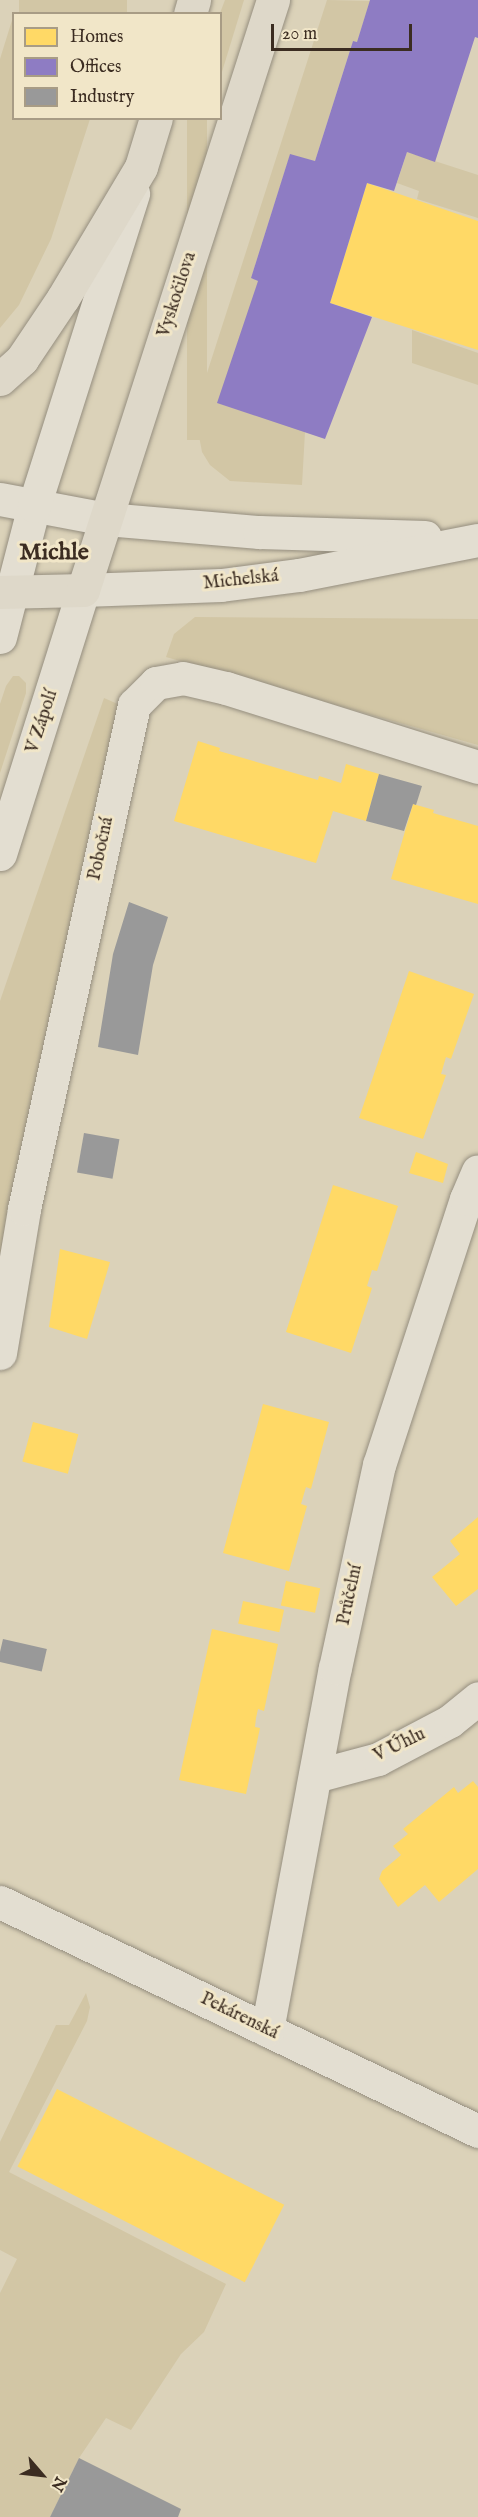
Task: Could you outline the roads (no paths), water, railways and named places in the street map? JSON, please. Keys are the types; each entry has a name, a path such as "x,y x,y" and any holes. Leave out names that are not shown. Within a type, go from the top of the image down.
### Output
{"main road":[{"name":"Vyskočilova","path":"83,590 273,0"},
{"path":"0,379 22,358 63,298 141,167 155,120"},
{"name":"Michelská","path":"5,593 83,590"}],"street":[{"path":"0,637 5,593 141,167"},
{"name":"Michelská","path":"0,499 106,519 259,532 478,539"},
{"name":"Michelská","path":"83,590 221,585 299,575 478,539"},
{"name":"V Zápolí","path":"0,854 83,590"},
{"name":"Pobočná","path":"0,1353 24,1209 134,705 156,683 183,678 226,688 478,767"},
{"name":"Průčelní","path":"267,2030 315,1776 379,1465 466,1199 478,1171"},
{"name":"V Úhlu","path":"315,1776 378,1759 450,1721 478,1698"},
{"name":"Pekárenská","path":"0,1902 267,2030 470,2117"}],"district":[{"name":"Michle","path":"54,553"}]}
